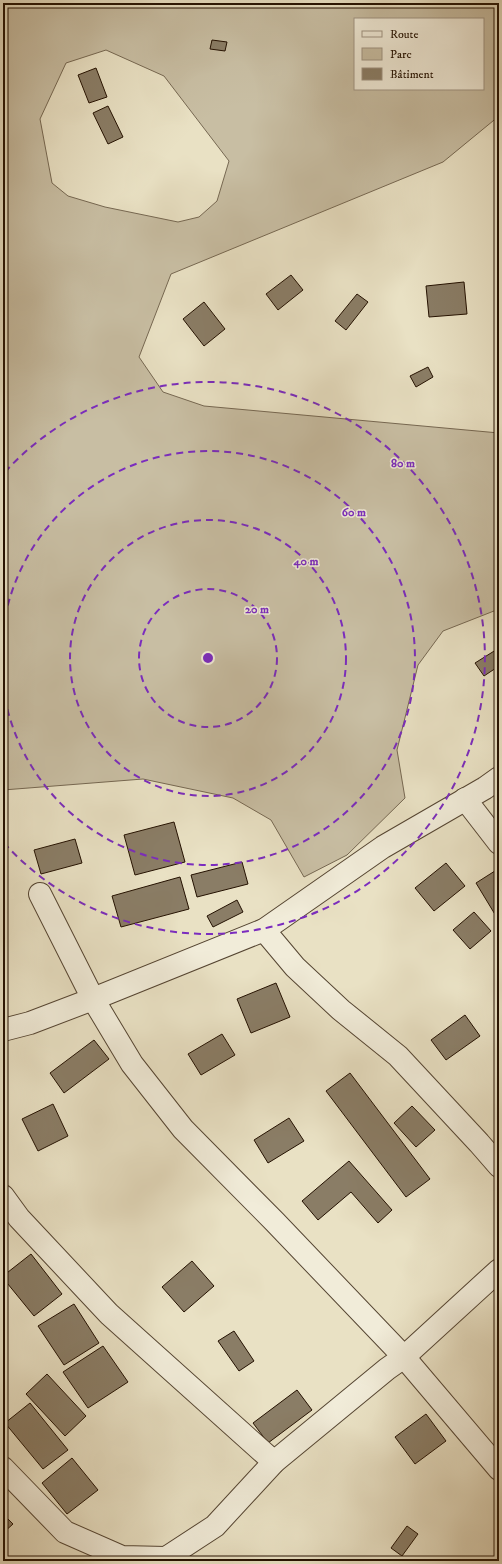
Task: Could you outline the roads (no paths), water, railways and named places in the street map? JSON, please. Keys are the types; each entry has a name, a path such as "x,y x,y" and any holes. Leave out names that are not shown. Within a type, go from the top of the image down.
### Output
{"street":[{"path":"3,1030 30,1023 94,999 264,930 383,847 499,778"},
{"path":"465,799 499,843"},
{"path":"40,894 94,999 132,1064 183,1129 275,1222 404,1357 499,1469"},
{"path":"264,930 295,967 341,1010 398,1056 499,1166"},
{"path":"3,1196 19,1218 109,1314 274,1462"},
{"path":"3,1468 65,1532 122,1557 166,1558 216,1526 274,1462 387,1369 404,1357 499,1270"}]}
